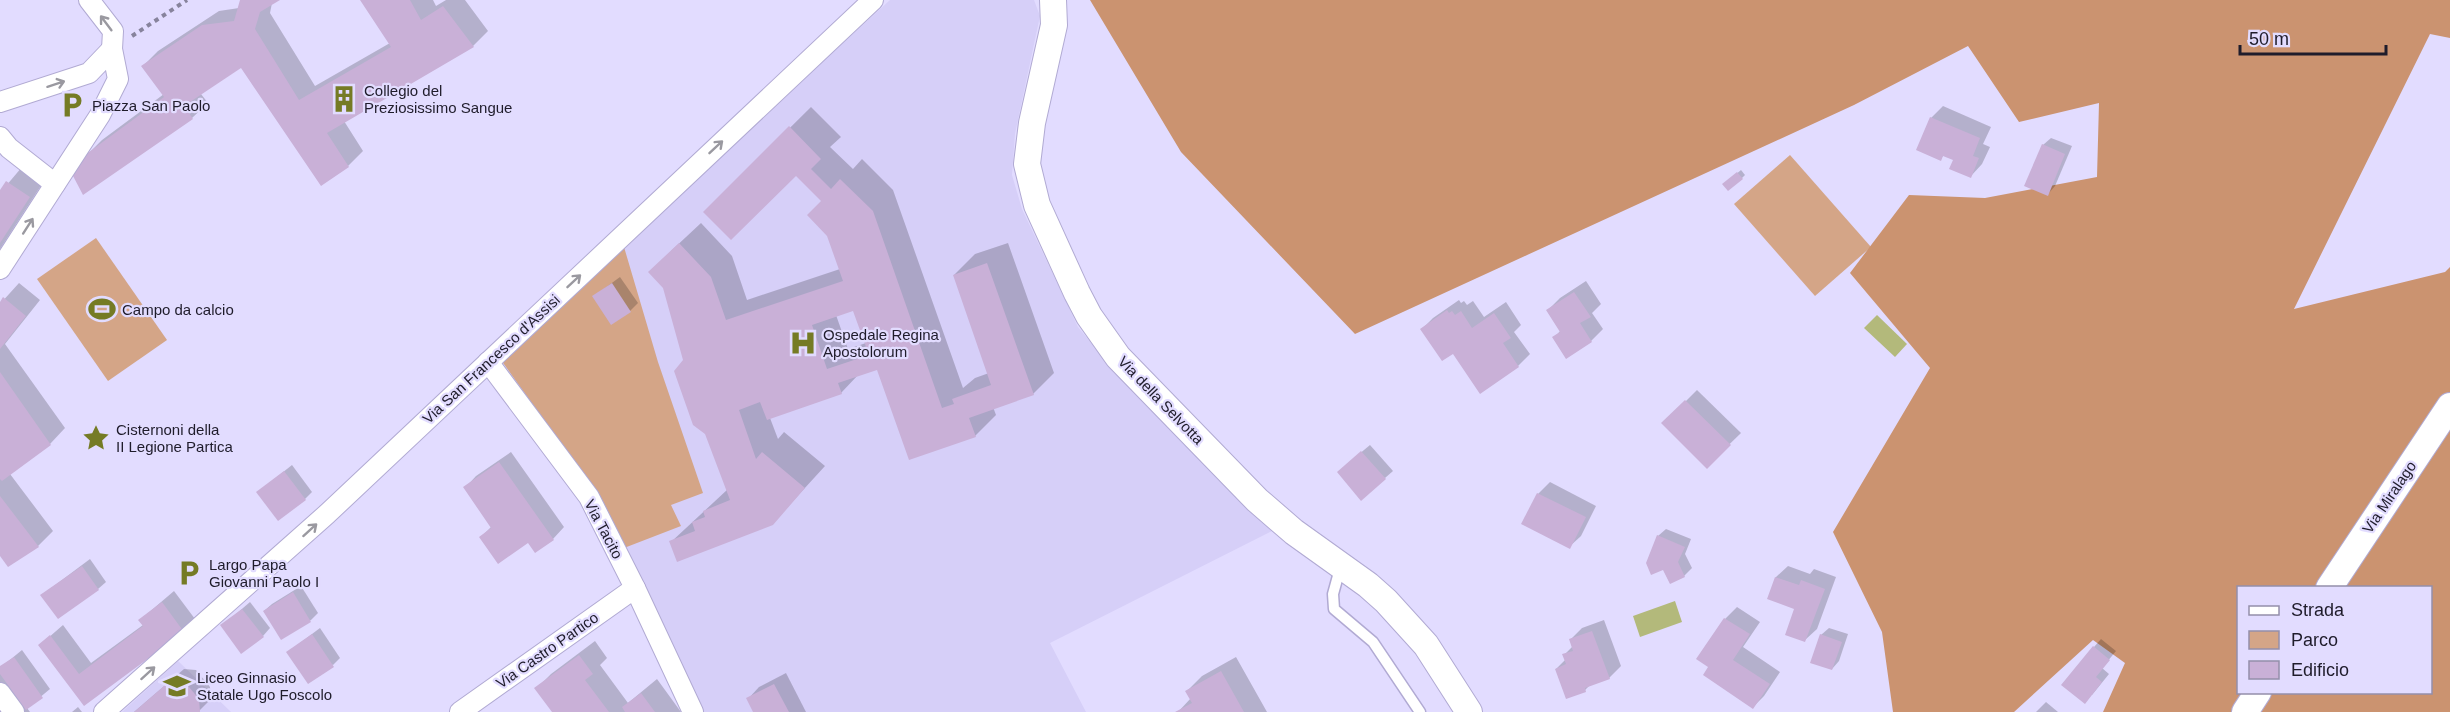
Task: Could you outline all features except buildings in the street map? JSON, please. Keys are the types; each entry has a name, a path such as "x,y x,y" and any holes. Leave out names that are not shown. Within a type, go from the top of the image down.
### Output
{"street":[{"path":"0,269 100,115 118,79 112,50 112,30 89,0"},
{"name":"Via San Francesco d'Assisi","path":"104,712 327,514 873,0"},
{"name":"Via della Selvotta","path":"1053,0 1054,25 1032,123 1027,164 1037,206 1077,293 1097,329 1118,357 1257,500 1294,532 1368,585 1426,645 1469,712"},
{"path":"0,102 89,73 112,50"},
{"path":"3,147 56,184"},
{"name":"Via Tacito","path":"488,362 589,497 693,712"},
{"name":"Via Miralago","path":"2330,586 2450,406"},
{"name":"Via Castro Partico","path":"460,712 635,588"},
{"path":"0,693 14,712"},
{"path":"2245,712 2257,694"}],"lane":[{"path":"1341,565 1333,594 1334,609 1372,642 1420,712"}],"path":[{"path":"112,50 187,0"}],"shaded area":[{"name":"Ospedale Regina Apostolorum","path":"890,0 1034,0 1040,16 1015,134 1012,175 1022,209 1078,327 1107,362 1272,531 1050,643 1086,712 701,712 595,497 497,360"},
{"path":"1090,0 2450,0 2450,38 2430,34 2294,309 2445,272 2450,267 2450,712 2103,712 2125,663 2093,640 2014,712 1893,712 1882,632 1833,532 1930,368 1850,273 1909,195 1985,198 2097,177 2099,103 2019,122 1968,46 1854,105 1355,334 1181,152"},
{"path":"1877,315 1907,344 1895,357 1864,328"},
{"path":"1675,601 1682,622 1640,637 1633,616"},
{"name":"Liceo Ginnasio Statale Ugo Foscolo","path":"178,661 231,712 122,712"}],"green space":[{"path":"1790,155 1871,247 1815,296 1734,204"},
{"name":"Campo da calcio","path":"96,238 167,340 108,381 37,279"},
{"path":"624,247 658,362 703,493 671,505 681,526 624,548 598,496 501,360"}],"place":[{"name":"Collegio del Preziosissimo Sangue","path":"344,99"},
{"name":"Piazza San Paolo","path":"72,105"},
{"name":"Campo da calcio","path":"102,309"},
{"name":"Ospedale Regina Apostolorum","path":"803,343"},
{"name":"Cisternoni della II Legione Partica","path":"96,438"},
{"name":"Largo Papa Giovanni Paolo I","path":"189,573"},
{"name":"Liceo Ginnasio Statale Ugo Foscolo","path":"177,686"}]}
